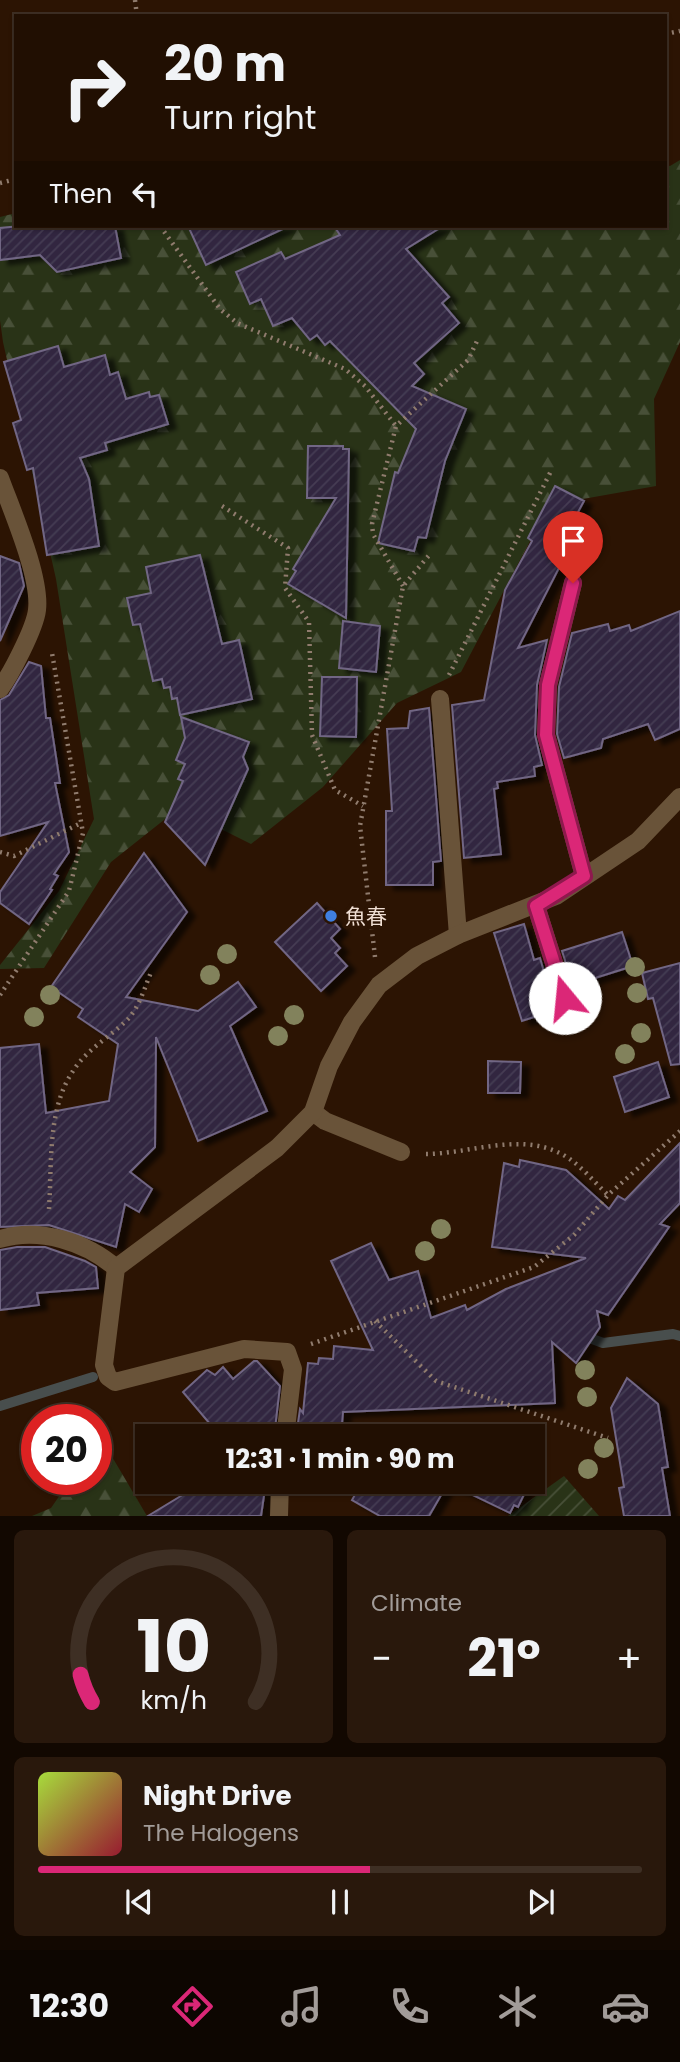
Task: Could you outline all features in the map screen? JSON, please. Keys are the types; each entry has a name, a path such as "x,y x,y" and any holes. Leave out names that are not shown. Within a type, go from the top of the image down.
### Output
{"street":[{"path":"0,478 24,545 37,610 11,673 0,689"},
{"path":"573,583 548,685 546,735 584,876"},
{"path":"440,699 458,934"},
{"path":"287,1424 293,1369 287,1352 244,1349 115,1382 108,1377 104,1365 116,1268 277,1147 313,1112 329,1066 352,1022 379,985 417,956 458,934 536,906 638,841 680,797"},
{"path":"536,906 565,998"},
{"path":"313,1112 325,1121 401,1152"},
{"path":"0,1239 48,1234 103,1257 116,1268"},
{"path":"279,1516 280,1494"}],"path":[{"path":"161,228 220,309 237,323 345,369 365,386 396,426"},
{"path":"403,586 373,534 372,524 396,426 468,360 477,341"},
{"path":"440,699 452,666 552,469"},
{"path":"222,506 288,548 285,589 309,622 312,735 335,790 363,806"},
{"path":"379,985 360,826 403,586 431,553"},
{"path":"0,995 69,891 83,833 50,643 37,610"},
{"path":"0,852 13,856 81,823"},
{"path":"48,1234 55,1129 61,1095 71,1072 85,1055 129,1018 152,970"},
{"path":"287,1352 534,1267 574,1235 608,1195 680,1131"},
{"path":"401,1152 438,1154 486,1147 522,1146 554,1150 574,1162 608,1195"},
{"path":"375,1321 436,1381 608,1438"}],"green space":[{"path":"680,160 680,342 654,399 656,486 549,505 461,672 397,703 323,787 251,844 179,808 111,862 44,968 0,969 0,965 59,891 94,819 56,579 3,342 0,320 0,217 14,214 14,228 667,228 667,165"},
{"path":"112,1457 147,1516 32,1516 51,1508 60,1495 112,1495"},
{"path":"564,1476 599,1516 508,1516 539,1494 545,1494 545,1490"}],"building":[{"path":"0,228 115,228 121,258 57,272 40,255 0,260"},
{"path":"189,228 285,228 206,265"},
{"path":"335,228 440,228 406,249 449,297 442,303 459,323 414,363 424,374 412,386 466,409 445,461 426,538 418,537 414,551 378,543 395,472 398,473 416,429 330,341 325,345 317,335 310,340 292,318 273,326 261,299 250,304 236,272 281,252 285,259 340,235"},
{"path":"58,346 64,367 105,355 110,375 118,372 126,399 149,392 150,397 159,395 168,424 105,443 107,450 80,458 89,479 99,546 47,555 33,468 27,470 13,423 21,420 4,362"},
{"path":"308,446 343,446 343,449 349,449 346,618 288,584 296,571 293,569 336,498 307,498"},
{"path":"555,486 584,501 571,525 577,528 559,562 561,564 518,648 547,640 537,685 535,735 542,765 534,767 535,776 497,782 498,788 494,789 501,854 464,858 452,705 484,700 505,590 532,541 528,538"},
{"path":"200,555 222,644 239,640 252,699 180,715 177,698 172,699 170,687 164,688 162,679 153,681 140,624 133,625 127,598 151,593 146,567"},
{"path":"0,556 19,563 24,586 0,641"},
{"path":"680,611 680,729 655,740 648,724 603,739 601,748 564,758 557,734 559,687 572,633 608,624 610,631 629,625 631,631"},
{"path":"343,621 380,626 376,672 339,668"},
{"path":"29,662 41,666 46,718 50,718 60,783 55,783 69,852 54,874 58,876 50,889 52,890 29,924 0,903 0,892 48,822 0,836 0,700 9,695"},
{"path":"322,677 357,677 356,737 320,736"},
{"path":"429,708 441,861 433,862 433,885 386,885 386,811 392,811 387,729 408,728 410,711"},
{"path":"181,717 249,742 243,757 248,769 205,865 165,822 183,781 178,779 185,764 176,760 185,738"},
{"path":"144,853 187,912 126,997 198,1011 238,982 256,1007 230,1026 267,1111 198,1141 156,1037 155,1147 130,1172 152,1189 139,1212 125,1204 116,1247 49,1225 0,1227 0,1048 39,1044 46,1113 109,1101 118,1044 78,1017 83,1009 51,987"},
{"path":"317,903 340,929 331,938 340,948 335,953 347,966 321,991 275,942"},
{"path":"524,924 534,960 540,958 555,1010 522,1021 494,933"},
{"path":"622,932 633,966 573,985 562,951"},
{"path":"680,963 680,1064 671,1065 653,998 648,999 642,973"},
{"path":"488,1061 521,1062 520,1093 488,1093"},
{"path":"658,1062 669,1097 625,1112 614,1077"},
{"path":"680,1143 680,1203 660,1224 669,1227 608,1315 597,1311 600,1327 576,1363 552,1342 555,1403 343,1412 342,1424 298,1424 300,1409 303,1413 308,1363 318,1364 319,1358 333,1359 334,1346 373,1350 331,1261 371,1243 389,1280 418,1271 431,1318 465,1305 467,1310 506,1289 586,1258 492,1247 504,1163 519,1167 520,1160 566,1170 609,1209 618,1196 625,1200"},
{"path":"45,1247 85,1261 96,1267 98,1288 37,1293 39,1305 0,1310 0,1250"},
{"path":"257,1361 280,1386 276,1424 210,1424 183,1392 207,1370 215,1375 223,1367 233,1379"},
{"path":"627,1378 658,1404 668,1467 662,1468 670,1516 624,1516 619,1488 624,1487 611,1408"},
{"path":"184,1494 264,1494 261,1516 148,1516"},
{"path":"355,1494 442,1494 429,1516 380,1516 352,1500"},
{"path":"471,1494 524,1494 518,1507 514,1505 510,1513"}],"waterway":[{"path":"579,1334 603,1343 673,1334 680,1336"},
{"path":"0,1406 93,1377"}],"place":[{"name":"魚春","path":"331,916"}],"route":[{"path":"565,998 536,906 584,876 546,735 548,685 573,583"}]}
